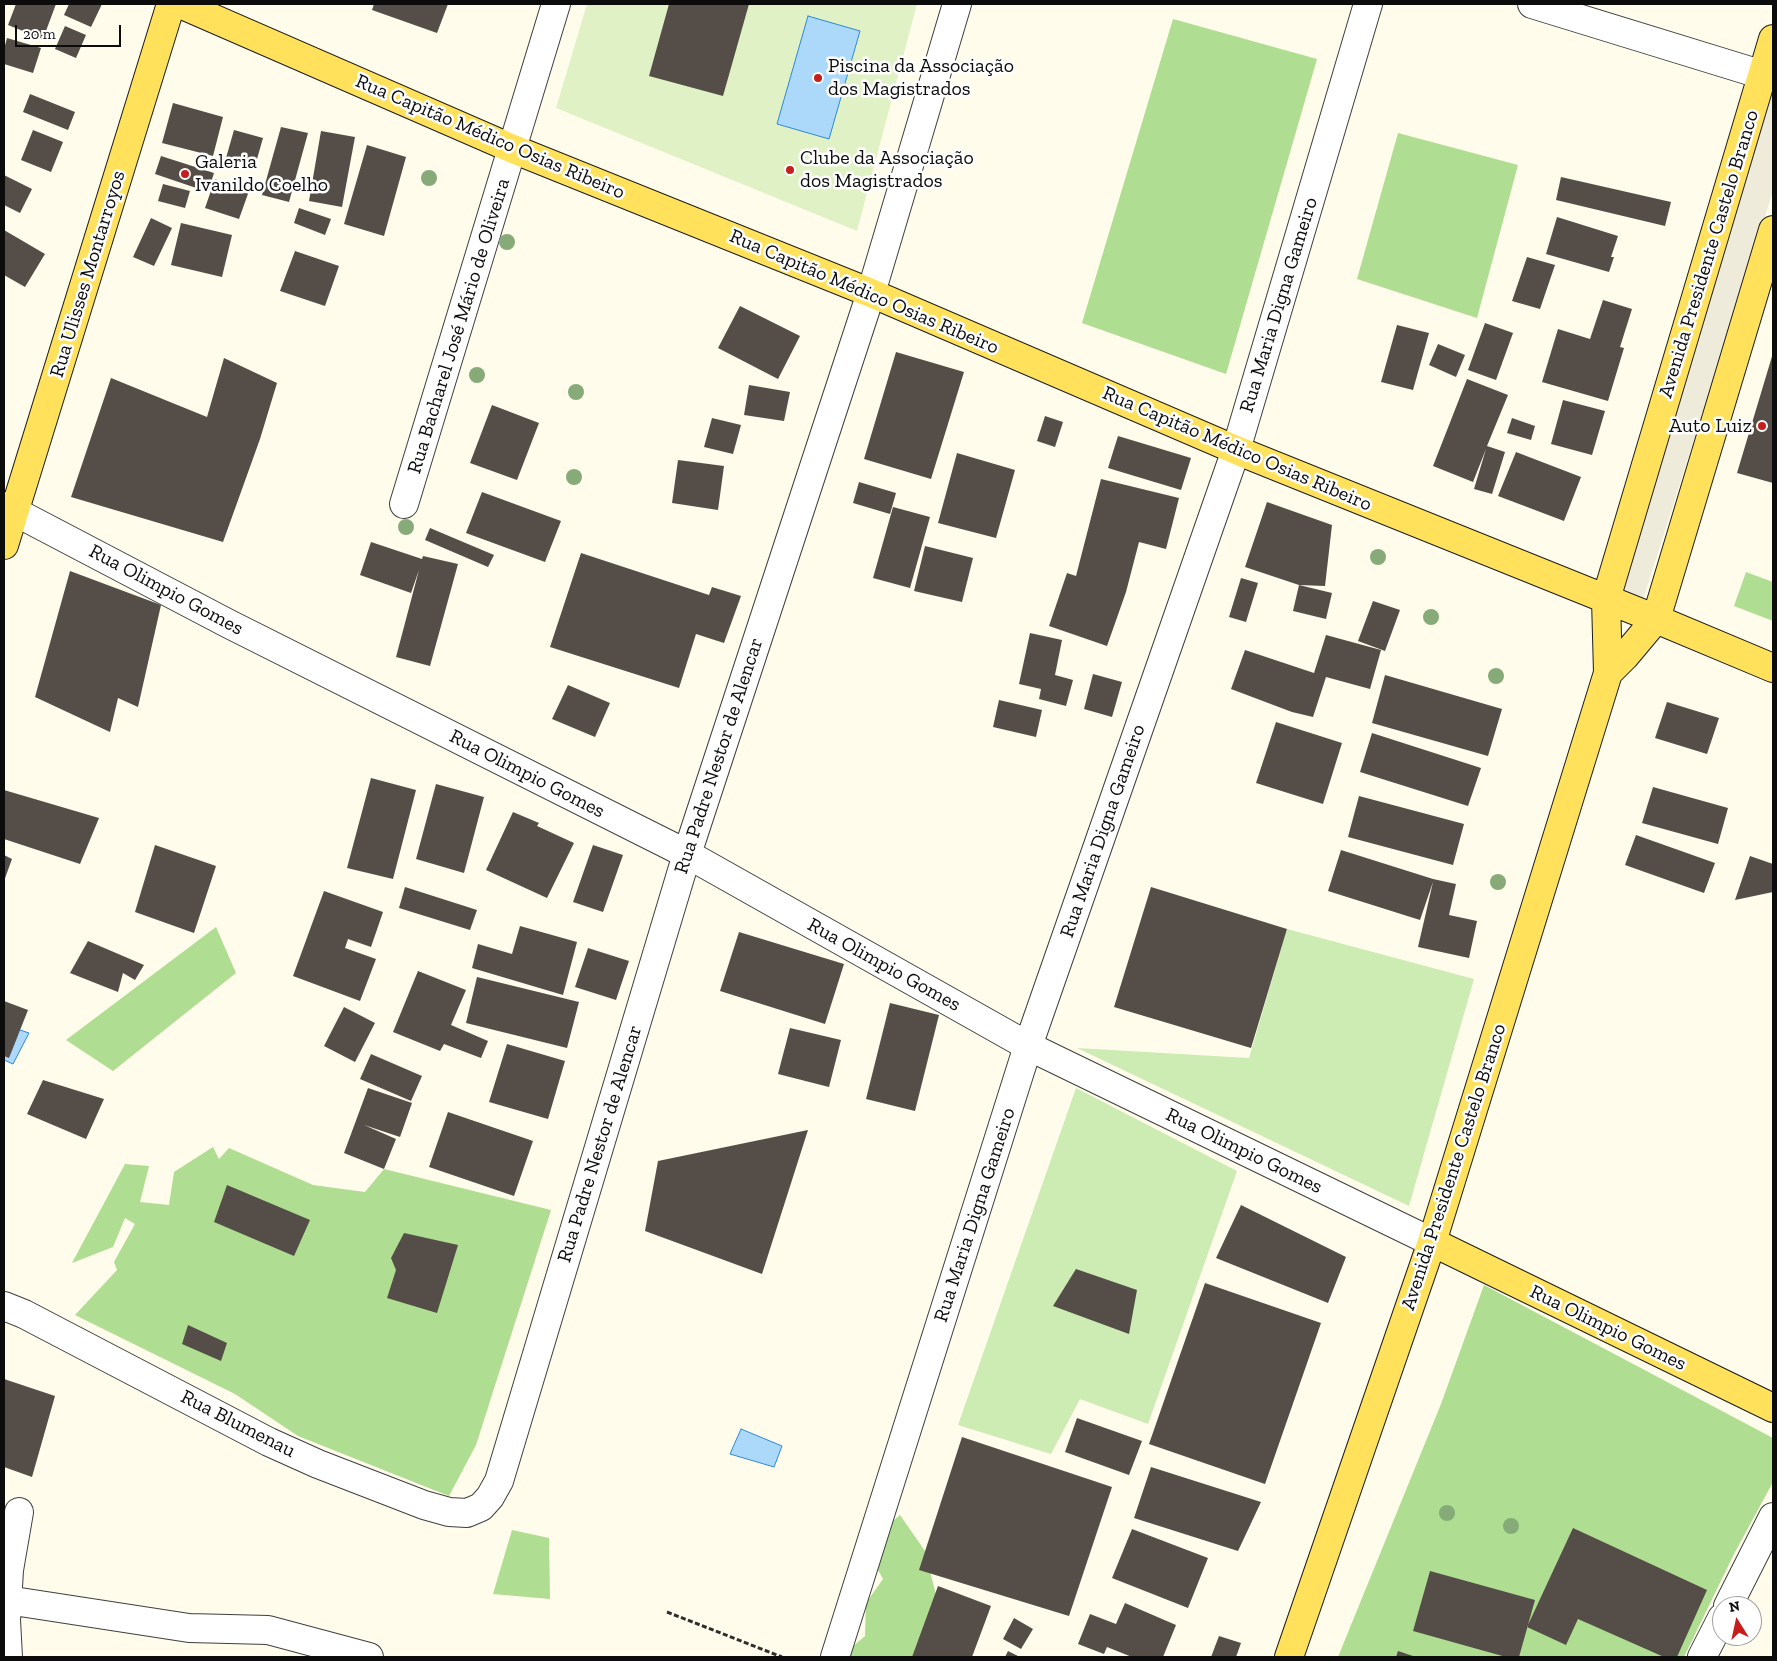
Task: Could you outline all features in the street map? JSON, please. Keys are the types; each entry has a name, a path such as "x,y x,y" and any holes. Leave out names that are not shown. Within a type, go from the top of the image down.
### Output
{"main road":[{"name":"Rua Ulisses Montarroyos","path":"4,545 9,508 171,4"},
{"name":"Rua Capitão Médico Osias Ribeiro","path":"180,4 513,149 871,293 1236,450 1656,618 1773,668"},
{"name":"Avenida Presidente Castelo Branco","path":"1289,1657 1432,1242 1608,673 1606,599 1773,39"},
{"name":"Avenida Presidente Castelo Branco","path":"1608,673 1625,656 1656,618 1773,230"},
{"name":"Rua Capitão Médico Osias Ribeiro","path":"1549,576 1591,574 1617,560"},
{"name":"Rua Olimpio Gomes","path":"1432,1242 1773,1408"}],"street":[{"name":"Rua Bacharel José Mário de Oliveira","path":"404,504 556,4"},
{"name":"Rua Padre Nestor de Alencar","path":"481,1507 499,1482 687,854 871,293 958,4"},
{"name":"Rua Maria Digna Gameiro","path":"835,1657 1028,1046 1236,450 1368,4"},
{"path":"1532,4 1763,75"},
{"name":"Rua Olimpio Gomes","path":"9,508 229,624 687,854 1028,1046 1432,1242"},
{"name":"Rua Blumenau","path":"4,1306 24,1314 269,1442 318,1464 424,1505 449,1512 467,1513 481,1507"},
{"path":"8,1657 6,1620 9,1570 19,1512"},
{"path":"1733,1596 1773,1517"},
{"path":"7,1600 189,1628 268,1630 369,1657"},
{"path":"1702,1657 1712,1638"}],"path":[{"path":"667,1612 782,1657"}],"green space":[{"name":"Clube da Associação dos Magistrados","path":"587,4 917,4 857,231 556,108"},
{"path":"1173,19 1317,59 1226,374 1082,323"},
{"path":"1398,133 1518,165 1477,318 1357,279"},
{"path":"1746,572 1773,582 1773,621 1734,606"},
{"path":"216,927 236,973 113,1071 66,1040"},
{"path":"1287,929 1474,979 1409,1206 1077,1048 1249,1058"},
{"path":"1076,1088 1237,1171 1148,1424 1080,1399 1051,1454 958,1425"},
{"path":"213,1147 219,1159 229,1148 313,1185 365,1192 384,1169 551,1210 476,1445 449,1496 298,1436 235,1394 75,1315 117,1270 114,1262 135,1224 125,1218 113,1247 72,1263 125,1164 149,1166 140,1202 169,1205 174,1172"},
{"path":"1484,1285 1773,1438 1773,1482 1712,1596 1684,1657 1338,1657 1441,1404"},
{"path":"900,1515 925,1551 938,1603 918,1657 843,1657 865,1636 866,1603 883,1579 873,1561 880,1532"},
{"path":"512,1530 549,1538 550,1599 493,1594"}],"shaded area":[{"path":"1773,73 1773,191 1641,606 1616,598"}],"water":[{"name":"Piscina da Associação dos Magistrados","path":"808,16 860,31 829,139 777,124"},
{"path":"5,1025 29,1033 13,1064 4,1060"},
{"path":"741,1429 782,1446 774,1467 730,1454"}],"building":[{"path":"16,4 56,4 43,39 8,25"},
{"path":"69,4 102,4 91,27 64,15"},
{"path":"374,4 448,4 437,33 372,10"},
{"path":"669,4 749,4 723,96 649,76"},
{"path":"65,26 86,35 76,58 55,49"},
{"path":"7,38 41,48 33,73 4,64 4,49"},
{"path":"30,94 75,112 68,130 23,112"},
{"path":"173,103 223,117 213,156 162,143"},
{"path":"281,127 308,133 289,202 262,195"},
{"path":"33,130 63,142 51,172 21,160"},
{"path":"234,130 263,138 255,166 226,158"},
{"path":"321,131 355,137 342,207 309,201"},
{"path":"367,145 406,157 384,236 344,224"},
{"name":"Galeria Ivanildo Coelho","path":"161,156 214,173 208,192 155,174"},
{"path":"4,175 32,189 20,213 4,205"},
{"path":"1561,177 1671,202 1665,226 1556,200"},
{"path":"215,179 249,191 239,219 205,208"},
{"path":"163,184 190,191 185,208 158,201"},
{"path":"299,208 331,219 325,235 294,223"},
{"path":"1557,217 1618,236 1611,257 1614,257 1609,272 1546,254"},
{"path":"151,218 172,228 154,266 133,257"},
{"path":"181,223 232,235 222,277 171,265"},
{"path":"4,230 45,254 25,287 4,275"},
{"path":"295,251 339,266 325,306 280,291"},
{"path":"1527,257 1555,265 1540,309 1512,301"},
{"path":"1603,300 1632,309 1620,347 1624,348 1608,401 1542,382 1558,329 1590,339"},
{"path":"740,306 800,336 778,379 718,348"},
{"path":"1485,323 1513,333 1496,380 1468,370"},
{"path":"1397,325 1429,333 1413,390 1381,382"},
{"path":"1438,344 1465,355 1456,377 1429,365"},
{"path":"896,352 964,372 931,479 864,459"},
{"name":"Auto Luiz","path":"1773,353 1773,483 1737,473"},
{"path":"224,358 277,383 260,439 223,542 71,497 111,378 207,417"},
{"path":"1467,379 1508,395 1487,446 1505,452 1492,494 1474,489 1486,449 1473,482 1433,466"},
{"path":"749,385 790,392 784,421 744,415"},
{"path":"1563,400 1605,411 1592,455 1551,444"},
{"path":"492,405 539,423 517,480 470,463"},
{"path":"1045,416 1063,422 1055,447 1037,441"},
{"path":"712,418 741,425 733,454 704,447"},
{"path":"1512,418 1535,426 1531,440 1507,433"},
{"path":"1118,436 1191,458 1181,490 1108,468"},
{"path":"1516,452 1581,477 1564,521 1498,496"},
{"path":"957,453 1015,470 996,538 938,523"},
{"path":"678,460 724,466 718,510 672,503"},
{"path":"1101,479 1179,498 1166,549 1139,542 1126,592 1107,646 1049,626 1067,573 1076,576"},
{"path":"859,482 896,493 890,514 853,503"},
{"path":"482,492 561,521 545,562 466,533"},
{"path":"1267,502 1332,525 1325,586 1299,585 1245,567"},
{"path":"893,507 930,517 910,588 873,578"},
{"path":"430,528 494,555 488,567 425,540"},
{"path":"371,542 422,559 423,556 458,564 430,666 396,657 419,570 411,593 360,575"},
{"path":"925,546 973,558 962,602 914,591"},
{"path":"581,553 709,595 712,587 741,596 724,643 696,634 679,688 550,647"},
{"path":"70,571 161,605 138,707 118,698 110,732 35,697"},
{"path":"1241,578 1258,583 1246,622 1229,617"},
{"path":"1299,585 1332,593 1326,619 1293,611"},
{"path":"1373,601 1400,610 1385,651 1358,641"},
{"path":"1030,633 1062,640 1055,675 1073,680 1066,706 1039,699 1041,689 1019,684"},
{"path":"1326,635 1381,650 1370,689 1326,677 1313,717 1292,712 1231,689 1245,650 1314,673"},
{"path":"1093,674 1122,682 1112,717 1084,709"},
{"path":"1385,675 1502,709 1488,756 1372,723"},
{"path":"568,685 610,703 595,737 552,719"},
{"path":"999,700 1042,710 1036,737 993,727"},
{"path":"1667,702 1719,718 1707,754 1655,738"},
{"path":"1276,722 1342,743 1323,804 1256,783"},
{"path":"1372,733 1481,768 1468,806 1360,772"},
{"path":"371,778 416,790 393,879 347,868"},
{"path":"436,784 484,797 464,873 416,859"},
{"path":"1653,787 1728,808 1718,844 1642,823"},
{"path":"4,790 99,818 80,864 4,839"},
{"path":"1359,796 1464,824 1453,865 1348,837"},
{"path":"513,812 539,823 537,826 574,843 547,898 486,870"},
{"path":"1636,835 1715,863 1704,893 1625,865"},
{"path":"155,845 216,866 194,933 135,912"},
{"path":"593,845 623,855 603,912 573,902"},
{"path":"1341,850 1433,879 1456,884 1449,915 1477,921 1469,958 1418,947 1433,882 1420,920 1328,891"},
{"path":"4,855 12,859 4,881"},
{"path":"1750,856 1773,864 1773,892 1735,900"},
{"path":"405,887 477,910 470,930 399,908"},
{"path":"1151,887 1287,929 1251,1048 1114,1007"},
{"path":"324,891 383,912 371,947 348,939 345,948 376,959 360,1001 293,976"},
{"path":"520,926 577,942 563,995 472,968 478,944 512,954"},
{"path":"739,932 844,964 825,1024 720,991"},
{"path":"88,941 144,965 135,980 123,973 118,992 70,973"},
{"path":"588,948 629,961 616,1000 575,987"},
{"path":"418,971 466,990 451,1025 488,1041 481,1058 444,1044 440,1051 393,1032"},
{"path":"477,977 579,1002 567,1048 466,1023"},
{"path":"4,1001 28,1010 9,1058 4,1056"},
{"path":"890,1003 939,1015 915,1111 866,1099"},
{"path":"344,1007 375,1023 355,1062 324,1046"},
{"path":"790,1028 841,1040 829,1087 778,1074"},
{"path":"507,1044 565,1061 548,1119 489,1102"},
{"path":"371,1054 422,1076 411,1101 360,1079"},
{"path":"43,1080 104,1099 86,1139 27,1114"},
{"path":"368,1088 412,1103 400,1137 364,1125 396,1139 384,1169 344,1153"},
{"path":"448,1112 533,1141 514,1196 429,1167"},
{"path":"808,1130 762,1274 645,1231 658,1161"},
{"path":"227,1185 310,1220 294,1256 214,1222"},
{"path":"1241,1205 1346,1257 1328,1303 1216,1258"},
{"path":"404,1233 458,1245 437,1313 387,1298 396,1270 391,1258"},
{"path":"1076,1269 1137,1290 1129,1334 1053,1306"},
{"path":"1205,1283 1321,1323 1265,1484 1149,1444"},
{"path":"188,1325 227,1343 221,1361 182,1344"},
{"path":"4,1379 55,1396 32,1477 4,1467"},
{"path":"1077,1418 1142,1441 1129,1475 1065,1452"},
{"path":"962,1437 1112,1487 1069,1616 919,1570"},
{"path":"1151,1467 1261,1502 1238,1551 1134,1518"},
{"path":"1573,1528 1707,1590 1677,1657 1664,1657 1578,1619 1566,1645 1527,1627"},
{"path":"1132,1529 1208,1558 1188,1608 1112,1578"},
{"path":"1430,1571 1535,1600 1519,1657 1506,1657 1413,1631"},
{"path":"938,1586 991,1606 972,1657 912,1657"},
{"path":"1125,1603 1176,1625 1163,1657 1132,1657 1107,1647 1104,1654 1078,1644 1090,1614 1116,1624"},
{"path":"1014,1618 1033,1629 1021,1649 1003,1639"},
{"path":"1219,1636 1241,1643 1236,1657 1211,1657"},
{"path":"1008,1651 1020,1657 1005,1657"},
{"path":"1398,1651 1416,1657 1396,1657"}],"place":[{"name":"Piscina da Associação dos Magistrados","path":"818,78"},
{"name":"Clube da Associação dos Magistrados","path":"790,170"},
{"name":"Galeria Ivanildo Coelho","path":"185,174"},
{"name":"Auto Luiz","path":"1762,426"}]}
